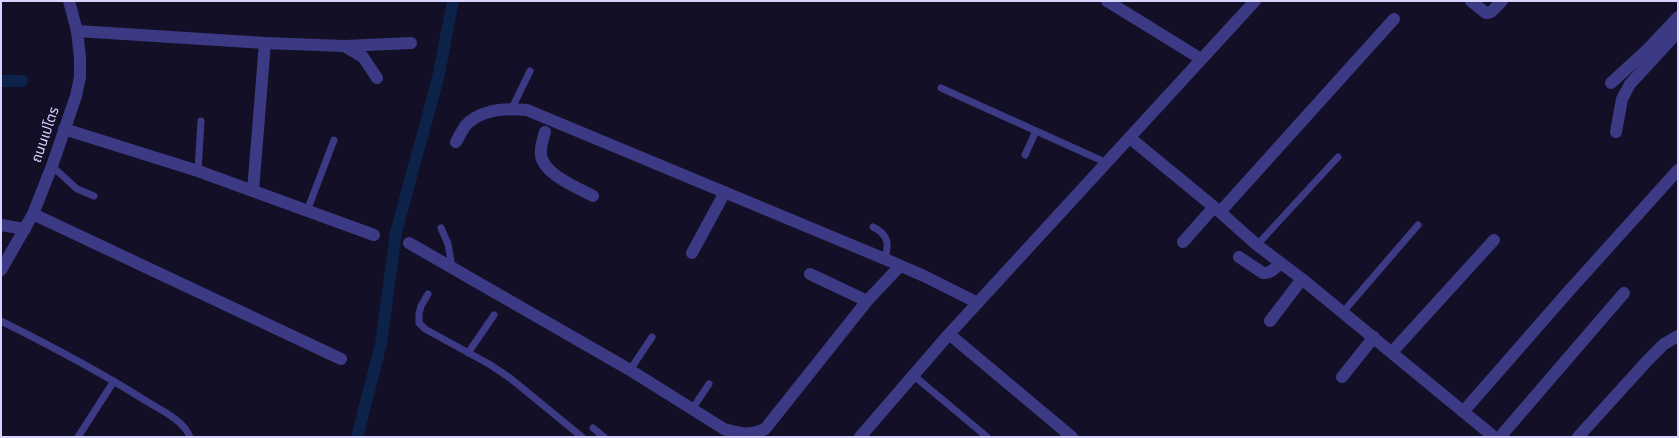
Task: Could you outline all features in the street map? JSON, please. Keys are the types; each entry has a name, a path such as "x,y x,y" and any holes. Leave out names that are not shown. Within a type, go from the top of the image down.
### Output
{"street":[{"name":"ถนนเปโตร","path":"1,270 33,214 76,96 80,77 78,31 69,1"},
{"path":"1107,1 1201,59"},
{"path":"860,437 949,334 1255,1"},
{"path":"1471,1 1486,13 1491,12 1502,1"},
{"path":"1611,83 1678,17"},
{"path":"1183,242 1217,209 1394,19"},
{"path":"78,31 265,44 344,46 410,44"},
{"path":"1616,132 1622,99 1630,84 1678,32"},
{"path":"254,191 265,44"},
{"path":"344,46 363,57 377,78"},
{"path":"456,142 466,125 482,114 512,108 527,110 549,125 725,192 885,259 978,303"},
{"path":"549,125 542,140 541,156 546,166 559,177 593,196"},
{"path":"64,129 198,171 374,235"},
{"path":"1130,138 1494,437"},
{"path":"1463,412 1678,170"},
{"path":"692,253 725,192"},
{"path":"33,214 341,359"},
{"path":"1,225 25,229"},
{"path":"1392,352 1494,240"},
{"path":"409,243 630,370 724,429 740,434 753,434 765,429 867,300 900,266"},
{"path":"1239,257 1263,273 1268,274 1281,263"},
{"path":"810,274 867,300"},
{"path":"1270,321 1302,279"},
{"path":"1500,437 1624,293"},
{"path":"949,334 1072,437"},
{"path":"1578,437 1648,360 1664,344 1678,336"},
{"path":"1342,377 1374,337"}],"lane":[{"path":"512,108 530,70"},
{"path":"941,88 1107,163"},
{"path":"198,171 201,122"},
{"path":"1025,155 1036,131"},
{"path":"307,211 334,140"},
{"path":"1258,245 1338,157"},
{"path":"52,166 77,189 94,196"},
{"path":"1343,312 1418,225"},
{"path":"874,227 882,231 887,240 888,248 885,259"},
{"path":"441,228 448,244 452,267"},
{"path":"428,294 421,306 419,323 426,329 489,364 510,378 582,437"},
{"path":"468,353 494,315"},
{"path":"1,321 40,340 114,381 173,418 188,432 190,437"},
{"path":"630,370 652,337"},
{"path":"912,375 987,437"},
{"path":"78,437 114,381"},
{"path":"692,409 708,384"},
{"path":"594,428 604,437"}],"waterway":[{"path":"357,437 381,344 396,232 438,78 453,1"},
{"path":"1,81 22,81"}]}
